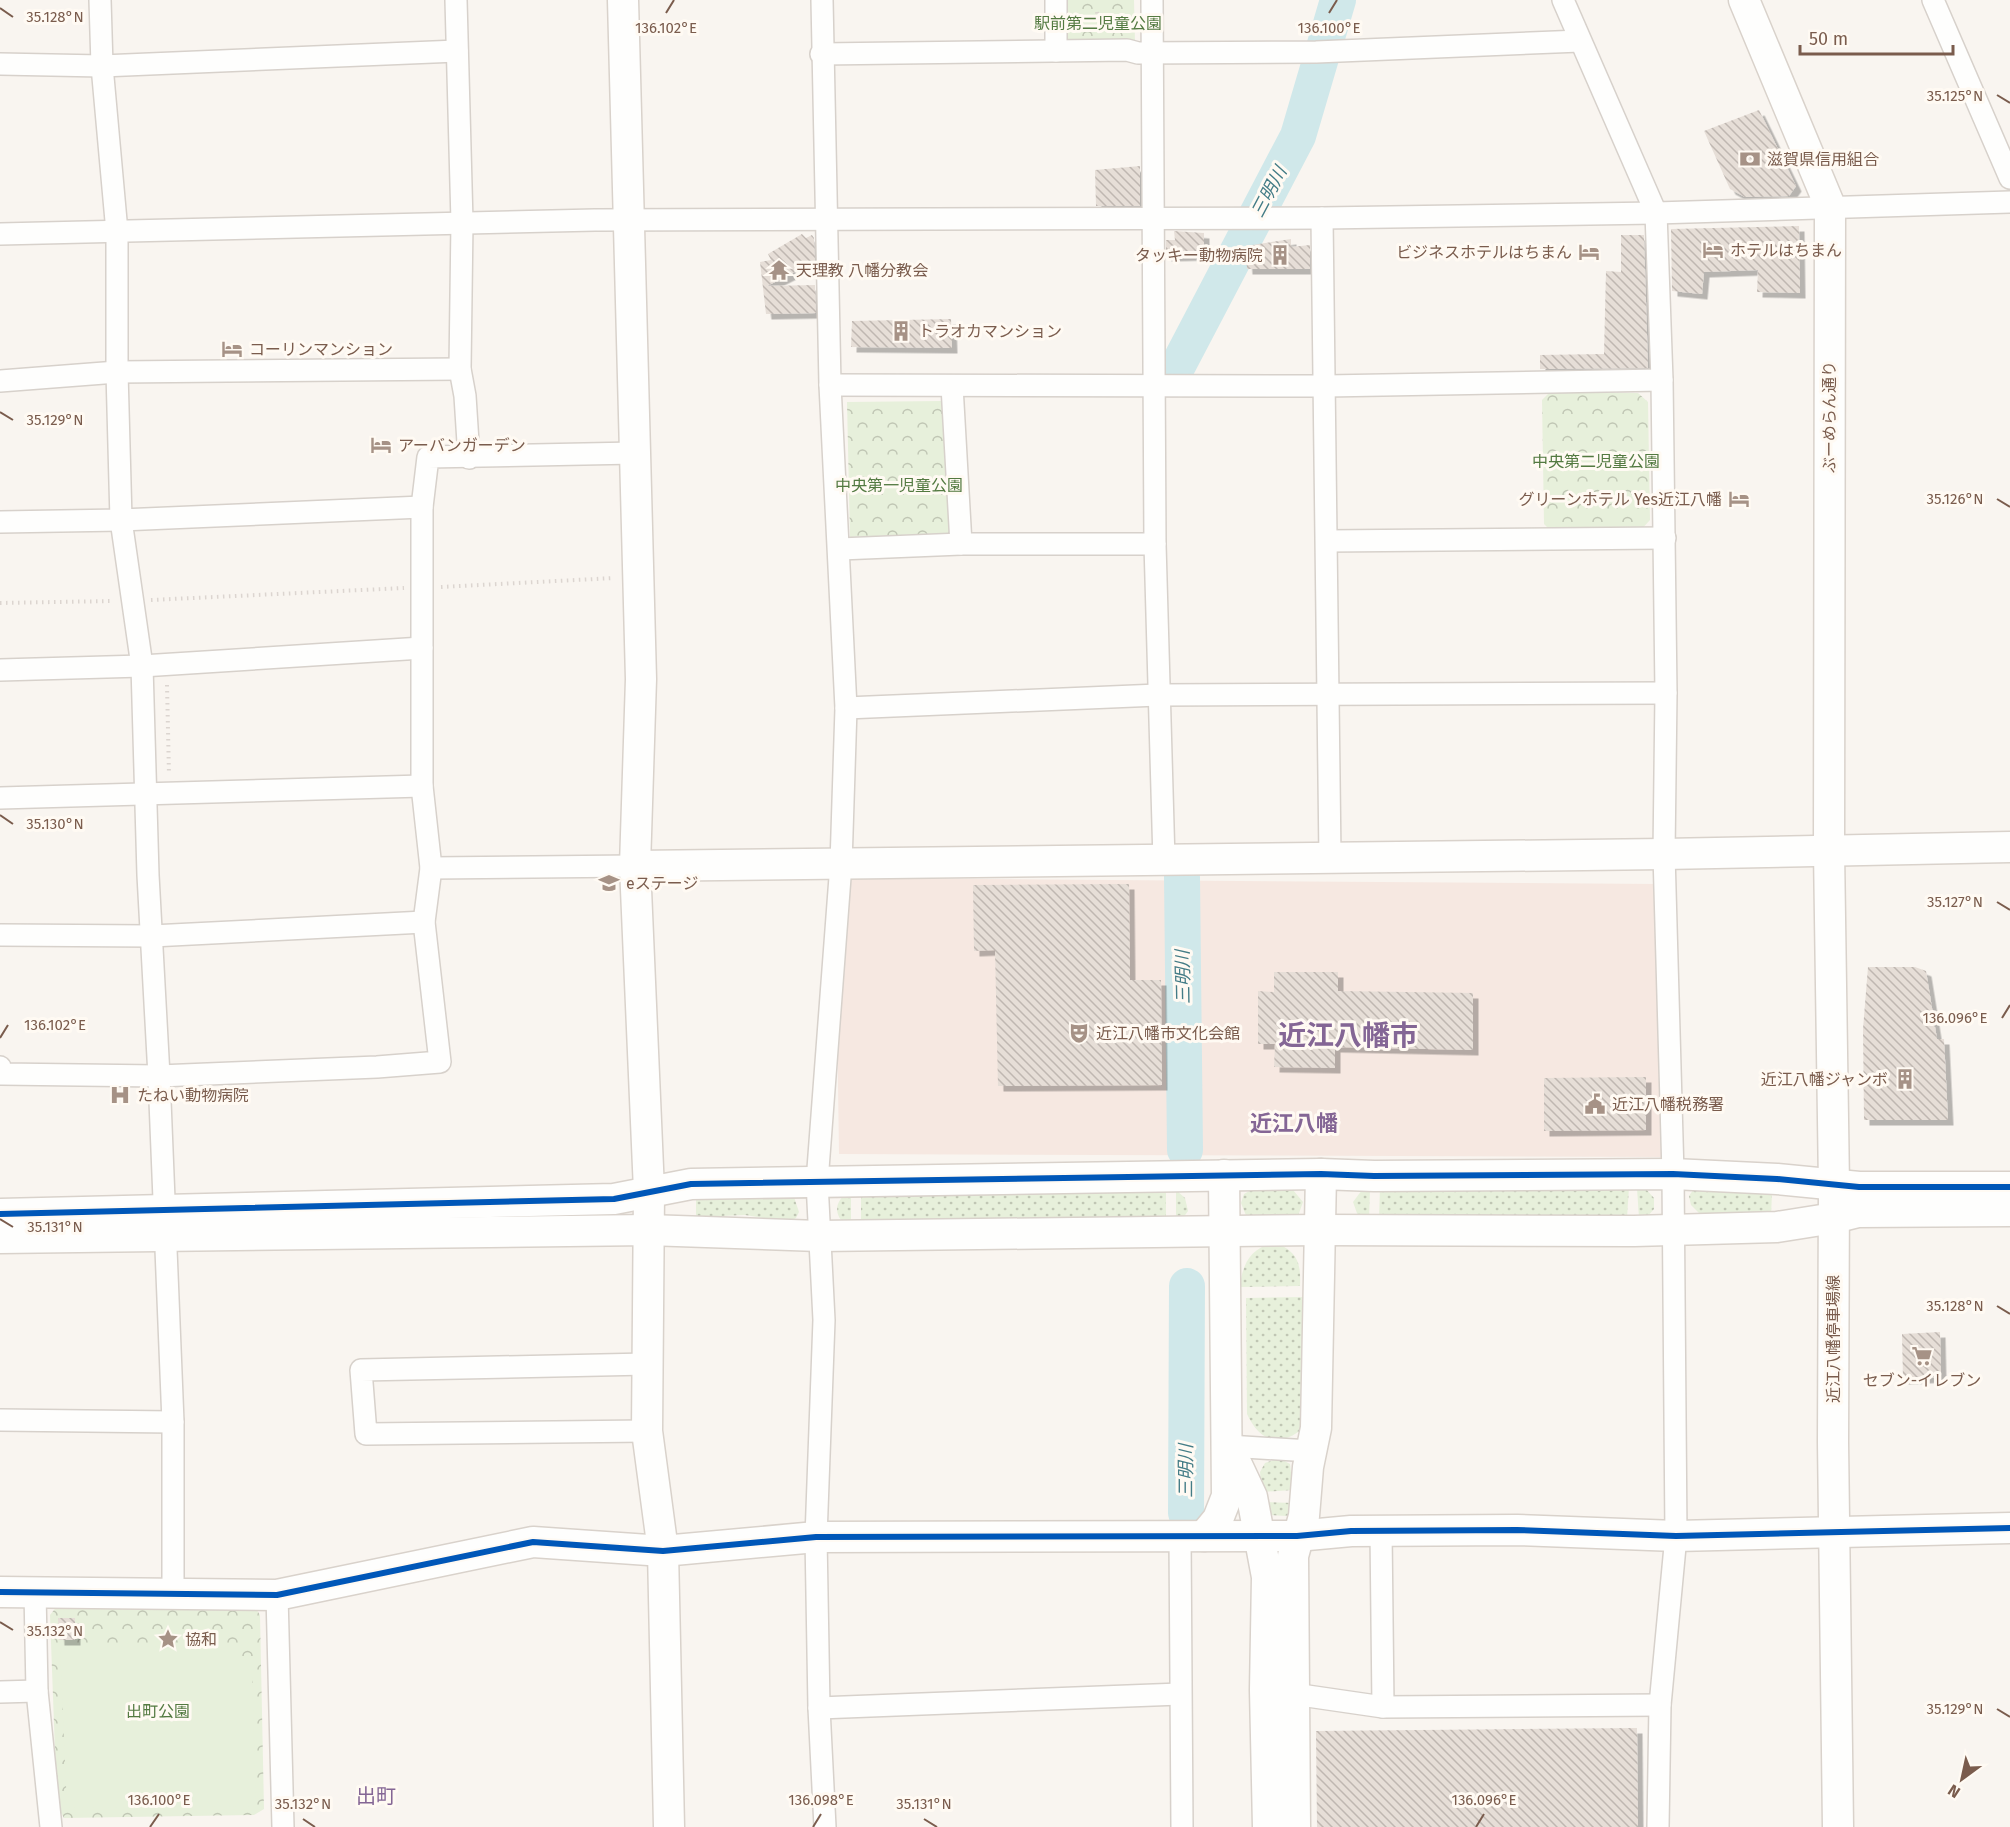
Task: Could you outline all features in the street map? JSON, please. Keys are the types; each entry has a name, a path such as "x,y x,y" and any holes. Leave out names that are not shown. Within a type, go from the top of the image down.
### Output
{"street":[{"path":"100,0 102,66 117,232 117,372 121,520 142,666 173,1422 173,1592"},
{"path":"456,0 462,222 459,369 465,396 469,458"},
{"path":"623,0 641,679 635,866 649,1191 647,1431 663,1551 669,1827"},
{"path":"822,0 821,54 830,386 840,549 846,708 841,864 817,1182 824,1320 816,1537 819,1708 825,1827"},
{"path":"1056,0 1056,51"},
{"path":"1152,0 1155,544 1164,861"},
{"path":"1563,0 1656,213 1665,538 1664,854 1673,1174 1676,1536 1660,1705 1658,1827"},
{"name":"ぶーめらん通り","path":"1744,0 1830,206 1829,851"},
{"path":"1933,0 2010,178"},
{"path":"821,54 1323,51 1580,41"},
{"path":"0,64 102,66 457,51"},
{"path":"0,234 462,222 825,219 1154,220 1656,213 2010,202"},
{"path":"1322,218 1326,386 1330,858"},
{"path":"0,381 117,372 459,369"},
{"path":"830,386 1326,386 1662,380"},
{"path":"952,386 961,544"},
{"path":"0,1067 1,1074 159,1076 378,1067 440,1062 424,922 431,868 422,786 422,507 428,457 635,453"},
{"path":"0,522 121,520 422,507"},
{"path":"1327,541 1665,538"},
{"path":"840,549 961,544 1155,544"},
{"path":"0,670 142,666 422,648"},
{"path":"846,708 1158,695 1666,693"},
{"path":"0,798 422,786"},
{"path":"431,868 1164,861 2010,847"},
{"name":"近江八幡停車場線","path":"1829,851 1834,1186 1833,1442 1838,1827"},
{"path":"0,935 152,936 424,922"},
{"path":"0,1238 166,1223 614,1200 691,1184 1321,1174 1374,1176 1673,1174 1777,1179 1834,1186 2010,1187"},
{"path":"1268,1827 1293,1556 1307,1496 1310,1451 1316,1428 1321,1174"},
{"path":"1192,1536 1218,1520 1227,1496 1224,1175"},
{"path":"0,1214 166,1223 648,1230 819,1236 1320,1230 1634,1232 1777,1227 1858,1212 2010,1211"},
{"path":"647,1364 361,1370 366,1434 647,1431"},
{"path":"0,1420 173,1422"},
{"path":"1228,1446 1310,1451"},
{"path":"1228,1446 1252,1497 1260,1536 1267,1576 1295,1827"},
{"path":"0,1592 173,1592 277,1595 533,1542 663,1551 816,1537 1297,1536 1381,1531 1517,1530 1676,1536 2010,1528"},
{"path":"1381,1531 1383,1707"},
{"path":"1182,1827 1180,1694 1192,1536"},
{"path":"35,1592 37,1691 51,1827"},
{"path":"277,1595 283,1827"},
{"path":"0,1692 37,1691"},
{"path":"1279,1692 1383,1707 1660,1705"},
{"path":"819,1708 1180,1694"}],"path":[{"path":"0,603 133,601 624,577"},
{"path":"167,685 170,784"}],"shaded area":[{"path":"835,878 1659,884 1668,1157 839,1154"}],"green space":[{"name":"駅前第二児童公園","path":"1061,0 1134,0 1135,42 1072,45 1061,38"},
{"name":"中央第二児童公園","path":"1550,392 1638,393 1648,402 1650,520 1640,531 1550,530 1544,524 1542,400"},
{"name":"中央第一児童公園","path":"942,401 952,533 850,537 847,402"},
{"path":"1380,1187 1629,1187 1627,1218 1379,1219"},
{"path":"1695,1187 1772,1193 1771,1216 1702,1216 1691,1205 1689,1196"},
{"path":"1637,1188 1645,1188 1654,1198 1654,1209 1647,1217 1639,1218"},
{"path":"1176,1190 1185,1198 1188,1211 1176,1222"},
{"path":"1251,1190 1293,1190 1303,1202 1298,1216 1247,1218 1241,1203 1244,1194"},
{"path":"1362,1190 1370,1190 1369,1220 1358,1216 1353,1202"},
{"path":"1166,1191 1166,1222 861,1223 861,1195"},
{"path":"696,1195 794,1197 799,1212 796,1218 788,1222 745,1215 696,1217"},
{"path":"851,1195 851,1223 845,1224 837,1210 841,1198"},
{"path":"1276,1243 1289,1250 1297,1260 1300,1286 1240,1287 1243,1271 1249,1258 1260,1248"},
{"path":"1307,1297 1301,1430 1284,1439 1270,1439 1257,1430 1247,1414 1246,1298"},
{"path":"1279,1458 1290,1464 1293,1490 1262,1492 1260,1472 1265,1463"},
{"path":"1264,1502 1294,1503 1293,1511 1286,1516 1270,1515"},
{"name":"出町公園","path":"250,1599 260,1615 264,1809 254,1815 64,1818 57,1806 50,1615 62,1600"},
{"name":"出町公園","path":"230,1646 252,1672 256,1806 67,1808 60,1647"}],"building":[{"name":"滋賀県信用組合","path":"1759,110 1796,186 1789,196 1745,197 1730,189 1704,131"},
{"path":"1140,166 1140,206 1096,206 1095,170"},
{"path":"1799,226 1800,293 1757,292 1758,270 1704,272 1702,294 1672,291 1671,229"},
{"path":"1174,231 1204,233 1204,255 1166,256 1166,240 1175,240"},
{"name":"天理教 八幡分教会","path":"802,234 806,238 812,235 814,238 815,262 767,286 815,285 816,313 766,314 760,262 771,260 768,254"},
{"path":"1621,235 1644,235 1648,368 1540,369 1540,355 1604,354 1606,271 1621,272"},
{"name":"タッキー動物病院","path":"1291,239 1291,247 1310,245 1310,269 1247,269 1246,255 1250,254 1252,245"},
{"name":"トラオカマンション","path":"951,319 952,348 851,347 852,321"},
{"name":"近江八幡市文化会館","path":"1129,884 1130,980 1161,980 1162,1085 998,1086 995,950 974,951 973,885"},
{"path":"1868,967 1915,967 1926,971 1937,1039 1944,1039 1948,1120 1864,1120 1863,1029"},
{"path":"1274,972 1338,972 1338,991 1473,993 1473,1050 1335,1047 1335,1068 1274,1067 1275,1044 1258,1044 1258,991 1274,992"},
{"name":"近江八幡税務署","path":"1646,1077 1646,1130 1544,1131 1544,1078"},
{"name":"セブン-イレブン","path":"1940,1332 1941,1377 1903,1379 1902,1334"},
{"path":"58,1618 75,1618 75,1640 59,1640"},
{"path":"1637,1728 1638,1827 1317,1827 1316,1731"}],"waterway":[{"name":"三明川","path":"1174,373 1298,136 1338,0"},
{"name":"三明川","path":"1182,877 1185,1150"},
{"name":"三明川","path":"1186,1513 1187,1286"}],"cycle path":[{"path":"0,1214 614,1199 691,1184 1321,1174 1374,1176 1673,1174 1777,1179 1859,1187 2010,1187"},
{"path":"0,1592 277,1595 533,1542 663,1551 816,1537 1297,1536 1351,1531 1517,1530 1676,1536 2010,1528"}],"place":[{"name":"滋賀県信用組合","path":"1750,159"},
{"name":"ホテルはちまん","path":"1713,250"},
{"name":"ビジネスホテルはちまん","path":"1589,252"},
{"name":"タッキー動物病院","path":"1280,255"},
{"name":"天理教 八幡分教会","path":"779,270"},
{"name":"トラオカマンション","path":"901,331"},
{"name":"コーリンマンション","path":"232,349"},
{"name":"アーバンガーデン","path":"381,445"},
{"name":"グリーンホテル Yes近江八幡","path":"1739,499"},
{"name":"eステージ","path":"609,883"},
{"name":"近江八幡市文化会館","path":"1079,1033"},
{"name":"近江八幡ジャンボ","path":"1905,1079"},
{"name":"たねい動物病院","path":"120,1095"},
{"name":"近江八幡税務署","path":"1595,1104"},
{"name":"セブン-イレブン","path":"1922,1356"},
{"name":"協和","path":"168,1639"}],"district":[{"name":"近江八幡市","path":"1348,1035"},
{"name":"近江八幡","path":"1294,1123"},
{"name":"出町","path":"376,1796"}]}
